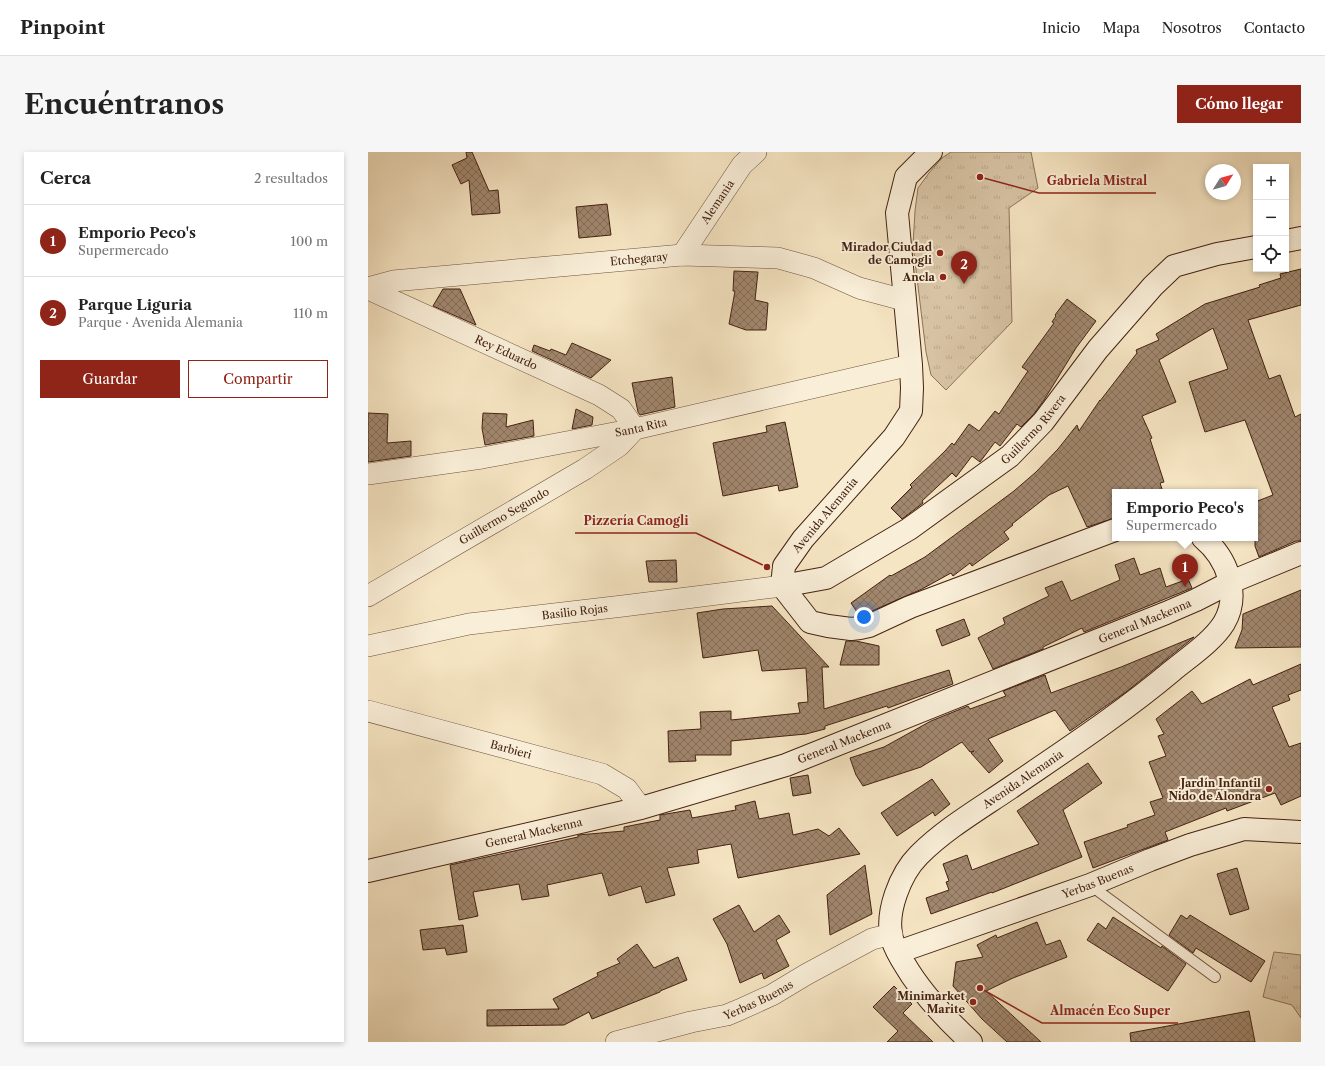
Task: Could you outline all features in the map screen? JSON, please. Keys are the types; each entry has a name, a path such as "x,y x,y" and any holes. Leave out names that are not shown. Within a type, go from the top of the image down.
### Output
{"main road":[{"name":"Avenida Alemania","path":"782,586 784,566 803,539 894,437 911,411 911,364 897,213 906,177 931,152"},
{"path":"1289,240 1301,238"},
{"name":"Guillermo Rivera","path":"782,586 826,578 909,530 1010,456 1043,422 1098,349 1152,286 1174,266 1216,254 1253,248"},
{"path":"782,586 810,622 850,629 860,628 869,626 916,604 1112,531"},
{"name":"Avenida Alemania","path":"971,1042 927,997 911,975 895,943 891,914 895,895 905,875 918,856 943,834 1147,692 1201,647 1224,623 1232,600 1231,582 1224,564 1207,541"},
{"name":"General Mackenna","path":"368,870 642,808 786,765 1158,616 1196,600 1231,582 1301,553"},
{"name":"Yerbas Buenas","path":"895,943 1090,885 1183,848 1244,829 1301,832"}],"street":[{"name":"Alemania","path":"682,255 742,165 756,152"},
{"name":"Etchegaray","path":"368,289 393,281 682,255 778,258 814,268 859,288 904,300"},
{"name":"Rey Eduardo","path":"368,289 598,395 621,409 635,429"},
{"name":"Santa Rita","path":"368,474 482,458 635,429 911,364"},
{"name":"Guillermo Segundo","path":"368,596 585,469 619,446 635,429"},
{"name":"Basilio Rojas","path":"368,646 469,624 782,586"},
{"name":"Barbieri","path":"368,711 602,774 627,789 642,808"},
{"name":"Yerbas Buenas","path":"616,1042 691,1022 727,1015 772,995 807,974 872,939 895,943"}],"lane":[{"path":"1090,885 1215,977"}],"green space":[{"path":"951,152 1031,152 1038,188 1009,208 1012,322 946,390 931,375 926,352 913,245 918,188 942,158"},
{"path":"1274,952 1301,955 1301,1018 1292,1005 1263,997"}],"building":[{"path":"466,152 472,152 489,191 498,190 500,213 472,215 469,180 461,184 452,165 467,158"},
{"path":"607,204 611,235 579,238 576,207"},
{"path":"1301,269 1301,305 1248,320 1269,379 1280,375 1295,417 1301,414 1301,541 1296,541 1259,557 1255,546 1255,541 1258,541 1258,501 1273,495 1245,420 1205,432 1189,382 1228,369 1213,328 1159,360 1176,402 1142,416 1152,438 1150,439 1164,482 1160,483 1162,489 1112,489 1112,519 1087,527 1068,486 1049,495 1012,524 1013,525 1004,532 1009,539 972,566 970,563 953,576 951,573 922,589 865,614 859,615 851,603 890,575 891,576 925,557 1014,491 1036,472 1058,449 1077,425 1079,431 1100,400 1137,353 1136,350 1159,340 1156,334 1205,304 1260,287 1259,285 1281,278 1280,274"},
{"path":"734,271 758,272 755,300 768,303 766,330 746,330 729,324 735,291 733,291"},
{"path":"443,289 460,289 476,325 433,306"},
{"path":"1067,299 1096,321 1076,348 1033,415 1021,427 1017,424 1000,446 995,442 980,462 972,456 956,477 952,473 922,501 923,503 902,519 891,508 912,487 910,485 952,443 954,445 969,424 979,431 995,411 999,414 1028,371 1022,367 1054,323 1052,322 1056,316 1055,315"},
{"path":"572,343 611,360 591,378 532,351 534,345 550,351 551,349 566,355"},
{"path":"672,377 675,407 640,415 638,412 632,383"},
{"path":"576,409 593,417 592,425 572,429"},
{"path":"368,413 388,414 387,443 411,441 411,456 368,462"},
{"path":"483,413 507,414 506,427 533,420 534,436 485,445 482,428"},
{"path":"785,422 798,487 779,491 778,485 723,496 713,443 767,432 766,426"},
{"path":"1134,558 1140,575 1160,568 1166,587 1188,579 1192,588 1084,632 1082,628 1043,647 1043,649 993,669 978,638 1005,624 1003,618 1049,596 1045,588 1062,581 1071,601 1120,580 1115,565"},
{"path":"676,560 677,582 649,582 646,561"},
{"path":"1301,590 1301,647 1235,648 1242,630 1243,614"},
{"path":"772,606 829,667 822,667 824,709 949,670 953,684 888,708 887,706 825,726 825,729 806,734 731,741 731,755 695,755 696,761 669,762 668,731 701,729 700,712 731,711 731,720 800,713 798,703 808,702 806,668 762,671 758,650 703,658 697,613 723,609"},
{"path":"964,619 970,635 942,646 936,630"},
{"path":"1194,637 1126,692 1070,731 1055,710 988,739 1003,761 989,773 971,753 974,751 970,752 962,742 921,767 863,786 856,775 850,758 884,747 931,721 968,706 970,709 1006,696 1003,691 1045,675 1051,693 1121,667"},
{"path":"846,641 856,641 879,646 879,665 840,665"},
{"path":"1301,664 1301,690 1288,695 1290,700 1272,707 1289,747 1301,743 1301,796 1281,805 1275,793 1227,811 1226,808 1165,832 1168,840 1093,868 1084,842 1128,827 1127,825 1155,815 1150,802 1163,798 1149,762 1166,756 1158,736 1164,734 1156,719 1192,691 1202,704 1250,679 1253,685"},
{"path":"1088,763 1102,783 1063,810 1082,857 992,893 931,914 926,898 949,890 946,882 949,881 943,864 967,855 972,870 1039,844 1017,811"},
{"path":"808,775 811,793 793,796 790,778"},
{"path":"932,779 950,804 935,816 933,812 897,836 881,813"},
{"path":"755,801 759,819 789,813 793,835 818,829 829,836 839,828 860,854 738,878 731,844 697,850 699,863 667,868 675,895 646,903 641,886 609,896 602,873 547,885 549,896 522,900 519,884 473,892 478,916 459,920 450,865 578,837 578,835 624,831 624,827 660,820 660,815 690,810 692,818 736,810 735,806"},
{"path":"865,865 872,914 830,935 827,895"},
{"path":"1237,868 1249,909 1230,915 1217,874"},
{"path":"739,905 754,932 779,915 790,932 776,940 789,966 764,979 762,973 740,983 727,944 713,919"},
{"path":"1181,915 1187,919 1190,915 1265,961 1251,982 1196,948 1193,953 1169,935"},
{"path":"1113,917 1161,948 1162,946 1186,964 1168,991 1087,940 1098,923 1106,929"},
{"path":"1037,922 1046,945 1060,940 1067,957 1013,978 986,991 1041,1042 1007,1042 982,1019 953,986 956,962 983,957 977,945 996,935 997,938"},
{"path":"463,925 467,952 447,955 445,948 423,950 420,930"},
{"path":"637,944 654,968 678,957 687,980 592,1019 589,1012 564,1025 487,1026 487,1010 559,1009 553,999 598,976 597,973 620,963 617,959"},
{"path":"894,986 912,1004 903,1013 933,1042 887,1042 898,1031 873,1007"},
{"path":"1249,1011 1255,1042 1131,1042 1130,1033"}],"place":[{"name":"Gabriela Mistral","path":"980,177"},
{"name":"Mirador Ciudad de Camogli","path":"940,253"},
{"name":"Ancla","path":"943,277"},
{"name":"Parque Liguria","path":"964,284"},
{"name":"Pizzería Camogli","path":"767,567"},
{"name":"Emporio Peco's","path":"1185,587"},
{"name":"Jardín Infantil Nido de Alondra","path":"1269,789"},
{"name":"Almacén Eco Super","path":"980,988"},
{"name":"Minimarket Marite","path":"973,1002"}]}
